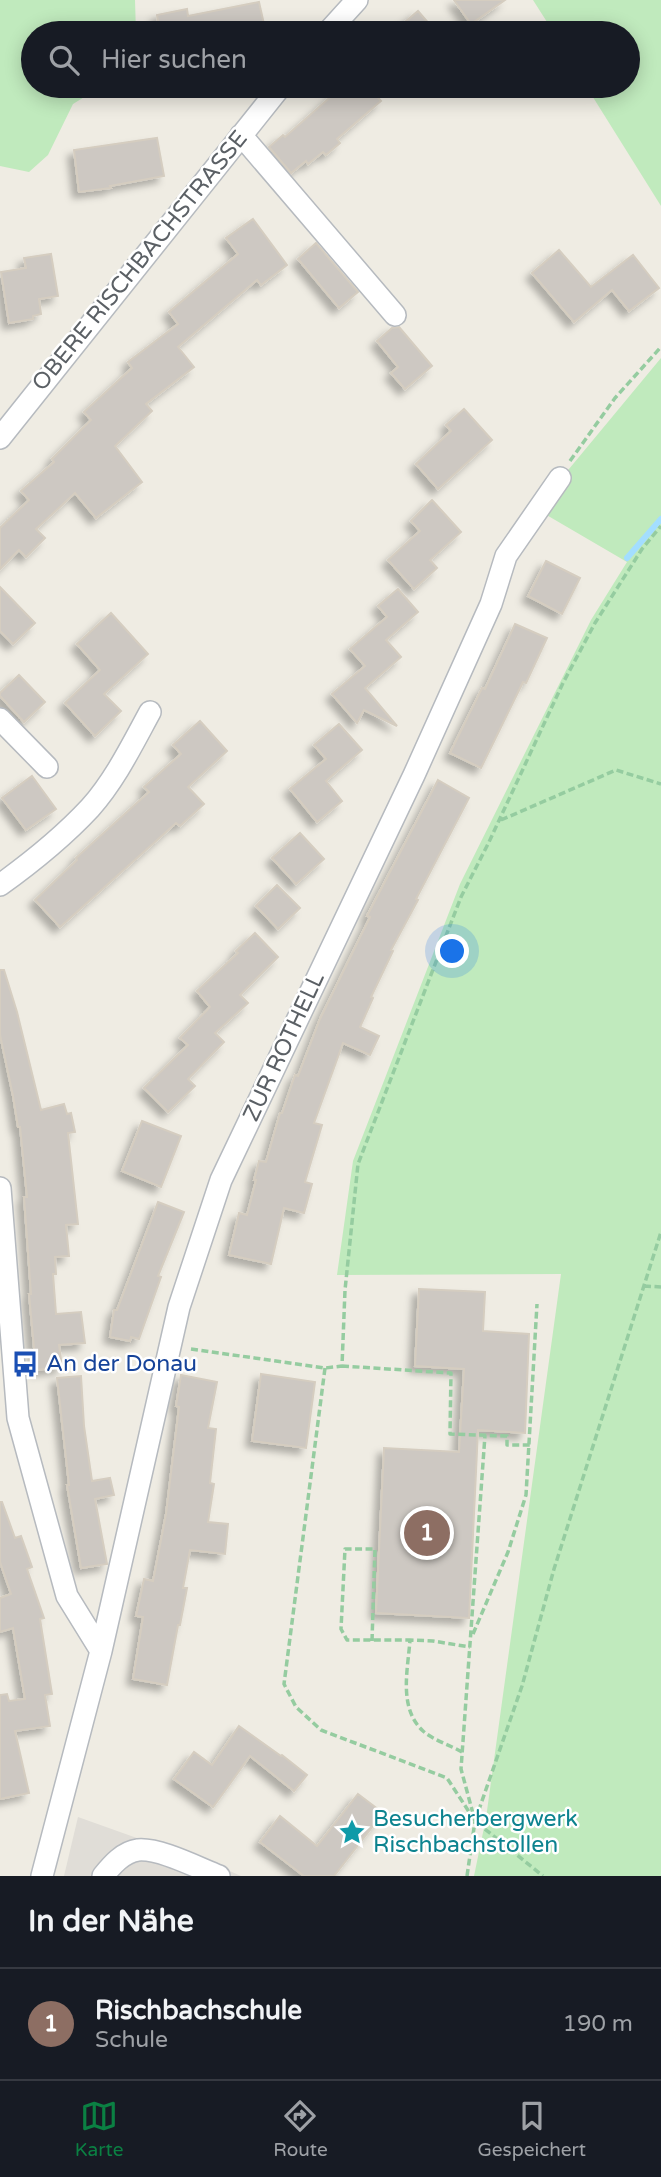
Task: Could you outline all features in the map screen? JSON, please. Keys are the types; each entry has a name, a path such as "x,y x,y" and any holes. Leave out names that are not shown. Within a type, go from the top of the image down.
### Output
{"street":[{"path":"338,21 357,0"},
{"name":"OBERE RISCHBACHSTRASSE","path":"0,438 271,98"},
{"path":"241,135 396,315"},
{"name":"ZUR ROTHELL","path":"101,1651 179,1307 221,1180 420,762 491,604 506,556 560,478"},
{"path":"0,885 38,857 91,807 121,765 150,712"},
{"path":"0,719 47,767"},
{"path":"0,1188 9,1413 67,1596 101,1651 42,1876"},
{"path":"103,1876 117,1860 138,1850 164,1854 219,1876"}],"path":[{"path":"560,478 573,455 615,398 660,350"},
{"path":"342,1366 345,1290 358,1164 461,897 563,683 595,623 642,549 661,526"},
{"path":"499,820 616,770 661,784"},
{"path":"467,1876 475,1821 522,1686 554,1569 661,1232"},
{"path":"644,1286 661,1287"},
{"path":"470,1639 508,1552 526,1495 537,1304"},
{"path":"172,1346 325,1368 342,1366 451,1373 450,1434 507,1436 507,1445 530,1445"},
{"path":"325,1368 285,1684 296,1707 321,1730 447,1778 475,1821 543,1876"},
{"path":"475,1821 461,1769 485,1436"},
{"path":"372,1640 375,1549 345,1549 341,1629 347,1640 433,1641 470,1647"},
{"path":"410,1640 406,1697 414,1719 423,1731 462,1752"}],"shaded area":[{"path":"78,1817 232,1872 241,1876 64,1876"}],"green space":[{"path":"0,0 135,0 136,21 21,21 21,98 83,98 73,104 48,155 29,172 0,166"},
{"path":"533,0 661,0 661,206 594,98 640,98 640,21 546,21"},
{"path":"661,358 661,1876 474,1876 486,1818 561,1274 337,1275 353,1161 460,884 591,620 627,562 538,510"}],"building":[{"path":"454,0 505,0 475,21 469,21"},
{"path":"259,2 263,21 158,21 157,15 187,9 188,16"},
{"path":"418,11 427,21 406,21"},
{"path":"329,98 378,98 381,101 337,139 340,143 326,155 323,152 291,173 269,147 283,135 285,137"},
{"path":"157,138 164,176 79,192 74,150"},
{"path":"253,219 287,265 261,285 257,280 178,347 194,367 146,404 152,411 115,446 142,482 96,518 75,493 36,529 45,538 26,557 19,550 0,569 0,528 29,500 21,491 54,462 52,459 91,420 84,412 132,368 128,362 178,324 169,312 238,254 226,238"},
{"path":"316,243 358,292 339,308 298,259"},
{"path":"559,250 591,287 633,255 659,288 629,311 612,290 574,322 532,273"},
{"path":"51,254 58,296 39,299 41,314 33,316 33,319 9,323 1,272 26,268 24,258"},
{"path":"399,327 432,366 405,389 391,373 398,367 377,341 392,328"},
{"path":"464,409 492,440 438,489 416,464 451,431 446,425"},
{"path":"432,500 461,532 430,560 437,568 414,589 388,560 420,531 411,521"},
{"path":"546,561 580,578 562,614 528,596"},
{"path":"0,587 35,623 13,644 0,631"},
{"path":"398,589 418,612 386,640 401,657 365,688 397,726 364,710 357,723 332,694 365,666 350,649 387,617 378,606"},
{"path":"111,613 148,654 104,694 121,711 95,736 65,703 100,670 77,644"},
{"path":"515,624 547,638 481,768 450,753 482,688 485,689"},
{"path":"19,675 45,702 24,722 0,696"},
{"path":"200,721 227,751 188,787 204,804 180,826 176,823 60,927 35,900 77,860 76,858 149,792 144,787 181,754 173,745"},
{"path":"339,724 362,750 326,781 342,801 317,822 290,789 326,759 314,745"},
{"path":"32,776 56,809 26,830 2,798"},
{"path":"438,780 469,798 416,899 418,900 391,950 393,951 371,997 373,998 360,1027 379,1036 370,1055 343,1043 314,1123 322,1125 305,1182 312,1184 304,1213 284,1208 271,1264 229,1255 239,1213 247,1215 259,1161 266,1162 280,1113 295,1075 298,1076 320,1019 370,917 367,916"},
{"path":"300,833 324,859 296,884 272,858"},
{"path":"277,885 300,908 278,929 256,906"},
{"path":"255,933 278,957 240,995 248,1003 215,1033 224,1042 188,1079 195,1086 168,1112 144,1088 188,1045 180,1038 210,1007 197,991 238,953 236,951"},
{"path":"0,970 4,970 17,1012 41,1110 64,1104 67,1114 71,1113 75,1132 68,1133 78,1224 66,1225 69,1256 55,1257 56,1274 53,1274 56,1314 81,1312 85,1343 59,1345 62,1367 36,1370 29,1294 24,1197 27,1197 20,1127 0,1035"},
{"path":"142,1121 181,1136 161,1187 122,1171"},
{"path":"158,1202 184,1212 158,1276 161,1277 139,1339 131,1337 130,1341 110,1337 114,1310 117,1310"},
{"path":"419,1289 485,1292 483,1331 529,1334 525,1433 478,1430 469,1618 376,1613 384,1448 459,1452 464,1369 415,1366"},
{"path":"261,1374 315,1382 306,1448 252,1441"},
{"path":"181,1375 217,1382 208,1428 216,1429 210,1483 214,1484 208,1522 228,1524 225,1554 190,1550 183,1588 187,1588 167,1685 133,1679 143,1617 136,1616 144,1579 153,1581 166,1514"},
{"path":"81,1376 84,1426 92,1481 110,1478 114,1495 95,1499 107,1564 81,1568 67,1485 57,1378"},
{"path":"0,1502 15,1538 21,1536 32,1567 27,1569 44,1618 40,1619 52,1694 45,1695 50,1726 15,1731 29,1793 0,1799 0,1695 7,1694 9,1701 25,1699 13,1628 0,1632 0,1598 11,1594 0,1562"},
{"path":"239,1726 307,1775 294,1791 250,1756 213,1807 174,1779 194,1752 212,1765"},
{"path":"358,1794 383,1813 334,1876 304,1876 260,1842 280,1816 317,1846"}],"waterway":[{"path":"627,558 661,519"}],"place":[{"name":"An der Donau","path":"25,1364"},
{"name":"Rischbachschule","path":"427,1533"},
{"name":"Besucherbergwerk Rischbachstollen","path":"352,1832"}]}
